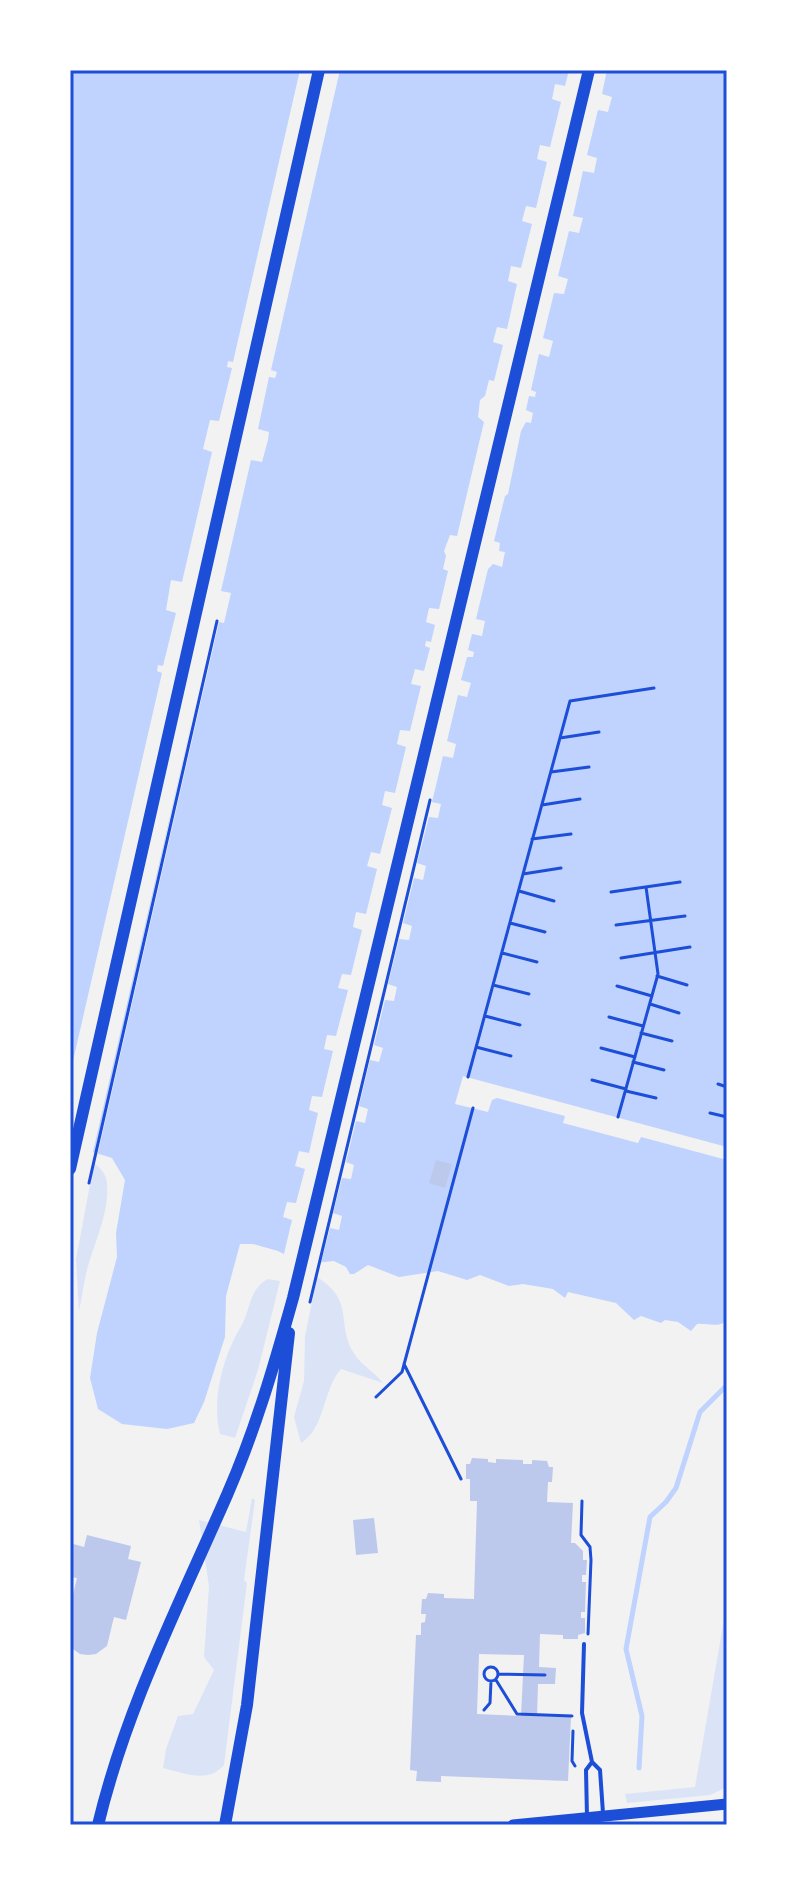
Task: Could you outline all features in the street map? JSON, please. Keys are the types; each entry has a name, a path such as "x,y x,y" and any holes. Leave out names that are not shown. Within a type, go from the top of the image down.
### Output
{"highway":[{"path":"70,1169 319,70"},
{"path":"98,1825 135,1704 263,1405 293,1298 589,70"},
{"path":"225,1825 247,1705 293,1298"}],"main road":[{"path":"513,1825 727,1804"}],"lane":[{"path":"584,1644 582,1713 592,1762 600,1770 595,1819"},
{"path":"592,1762 586,1770 595,1819"}],"path":[{"path":"89,1183 217,621"},
{"path":"468,1077 570,701 654,688"},
{"path":"560,738 599,732"},
{"path":"551,772 589,767"},
{"path":"310,1302 432,794"},
{"path":"542,805 580,799"},
{"path":"532,839 571,834"},
{"path":"523,874 561,868"},
{"path":"611,892 680,882"},
{"path":"618,1117 657,976 646,887"},
{"path":"518,891 554,901"},
{"path":"616,925 685,916"},
{"path":"510,923 545,932"},
{"path":"621,958 690,947"},
{"path":"501,953 537,962"},
{"path":"657,976 687,985"},
{"path":"493,985 529,994"},
{"path":"617,986 652,996"},
{"path":"650,1004 679,1013"},
{"path":"484,1016 520,1025"},
{"path":"609,1017 643,1026"},
{"path":"641,1033 672,1041"},
{"path":"476,1047 511,1056"},
{"path":"601,1048 664,1070"},
{"path":"592,1080 656,1098"},
{"path":"718,1084 727,1087"},
{"path":"376,1397 402,1372 473,1108"},
{"path":"710,1113 727,1117"},
{"path":"404,1364 461,1479"},
{"path":"582,1501 581,1535 590,1547 591,1560 588,1636 584,1644"},
{"path":"499,1674 493,1666 486,1668 484,1675 493,1681 517,1714 572,1715 574,1718"},
{"path":"499,1674 545,1675"},
{"path":"484,1710 490,1703 493,1681 499,1674"},
{"path":"573,1730 575,1778"}],"shaded area":[{"path":"94,1163 106,1177 107,1194 104,1217 86,1274 79,1311 76,1259"},
{"path":"317,1277 336,1294 355,1355 383,1383 341,1369 315,1428 301,1443 294,1417 304,1381 305,1336"},
{"path":"268,1279 280,1281 258,1370 235,1438 220,1434 217,1410 219,1384 230,1348 252,1297"},
{"path":"252,1498 255,1500 244,1580 247,1583 224,1765 218,1771 203,1776 163,1768 178,1716 193,1714 214,1670 204,1657 209,1586 199,1520 246,1532"},
{"path":"727,1602 727,1787 710,1795 627,1803 625,1794 695,1787"}],"water":[{"path":"70,70 727,70 727,1321 716,1325 697,1324 691,1331 678,1322 665,1320 661,1323 641,1316 634,1320 616,1303 568,1292 565,1298 553,1289 523,1284 509,1286 480,1275 467,1280 438,1271 399,1277 368,1265 350,1274 346,1267 334,1261 304,1264 278,1251 240,1244 226,1296 225,1337 194,1423 167,1429 122,1424 98,1409 90,1378 97,1333 117,1257 116,1233 125,1180 112,1158 70,1145"}],"pier":[{"path":"300,70 340,70 271,370 277,372 275,378 269,377 258,429 269,432 268,440 262,462 251,460 221,591 231,593 224,623 219,622 97,1157 94,1156 201,681 92,1156 70,1149 70,1074 162,673 157,671 158,665 163,666 176,613 166,610 171,580 182,582 212,452 203,449 210,420 219,421 232,368 227,367 228,361 233,362"},
{"path":"569,70 607,70 602,94 612,97 608,112 598,110 587,155 597,158 594,173 583,171 573,216 583,218 579,233 569,231 558,276 568,279 564,294 554,293 543,338 553,341 549,357 539,354 531,390 536,392 535,397 529,396 526,410 533,413 531,423 526,422 521,431 494,541 500,543 499,551 505,552 502,567 493,564 488,569 476,619 485,621 482,636 472,634 468,650 474,652 473,657 467,657 461,680 471,683 467,697 458,695 447,741 456,744 453,758 443,756 432,802 441,804 438,818 429,817 417,863 426,866 423,880 414,878 403,923 412,926 409,940 399,939 388,984 397,987 394,1001 385,1000 374,1045 383,1048 379,1062 370,1060 359,1106 368,1109 365,1123 356,1121 346,1162 354,1165 351,1179 342,1178 333,1213 342,1216 339,1230 330,1228 320,1267 303,1268 283,1258 292,1220 283,1217 287,1202 296,1203 305,1169 295,1166 299,1151 309,1153 318,1113 309,1110 312,1096 322,1097 333,1051 324,1049 327,1035 336,1036 348,990 338,988 342,974 351,975 362,930 353,927 356,912 366,914 377,869 367,866 371,852 380,854 392,808 382,805 385,791 395,793 406,747 397,744 400,730 410,731 421,686 411,684 415,669 424,671 430,648 425,646 426,641 431,642 435,625 426,622 429,608 439,609 448,571 443,569 444,551 450,535 457,536 484,422 478,417 480,400 485,396 489,380 494,381 503,345 493,342 497,327 507,329 517,284 508,281 511,266 521,268 532,224 522,221 526,206 536,208 547,162 537,159 540,145 550,147 561,102 552,99 555,84 565,86"},
{"path":"463,1076 727,1147 727,1160 641,1137 638,1143 563,1123 565,1116 497,1098 492,1100 488,1112 455,1104"}],"building":[{"path":"436,1160 452,1164 445,1188 429,1183"},
{"path":"472,1458 496,1463 496,1459 523,1460 523,1464 532,1464 532,1460 547,1461 549,1467 553,1467 547,1502 573,1503 571,1543 583,1551 583,1560 587,1560 586,1575 582,1575 582,1582 586,1582 585,1612 581,1612 581,1618 585,1618 585,1633 578,1635 578,1639 540,1634 539,1667 556,1668 555,1684 538,1684 537,1716 571,1717 568,1781 441,1776 441,1782 416,1781 417,1771 410,1770 416,1635 421,1635 421,1623 425,1622 426,1614 421,1614 422,1599 426,1599 428,1593 444,1594 444,1598 474,1599 477,1501 470,1501 466,1464 470,1464","holes":["479,1654 524,1655 521,1716 477,1714"]},
{"path":"374,1518 378,1553 356,1555 353,1520"},
{"path":"87,1535 131,1546 128,1559 141,1562 126,1620 114,1617 107,1646 96,1654 88,1655 70,1647 70,1607 77,1578 70,1577 70,1543 84,1547"}],"waterway":[{"path":"639,1768 642,1716 626,1649 650,1517 676,1488 700,1412 727,1385"}]}
